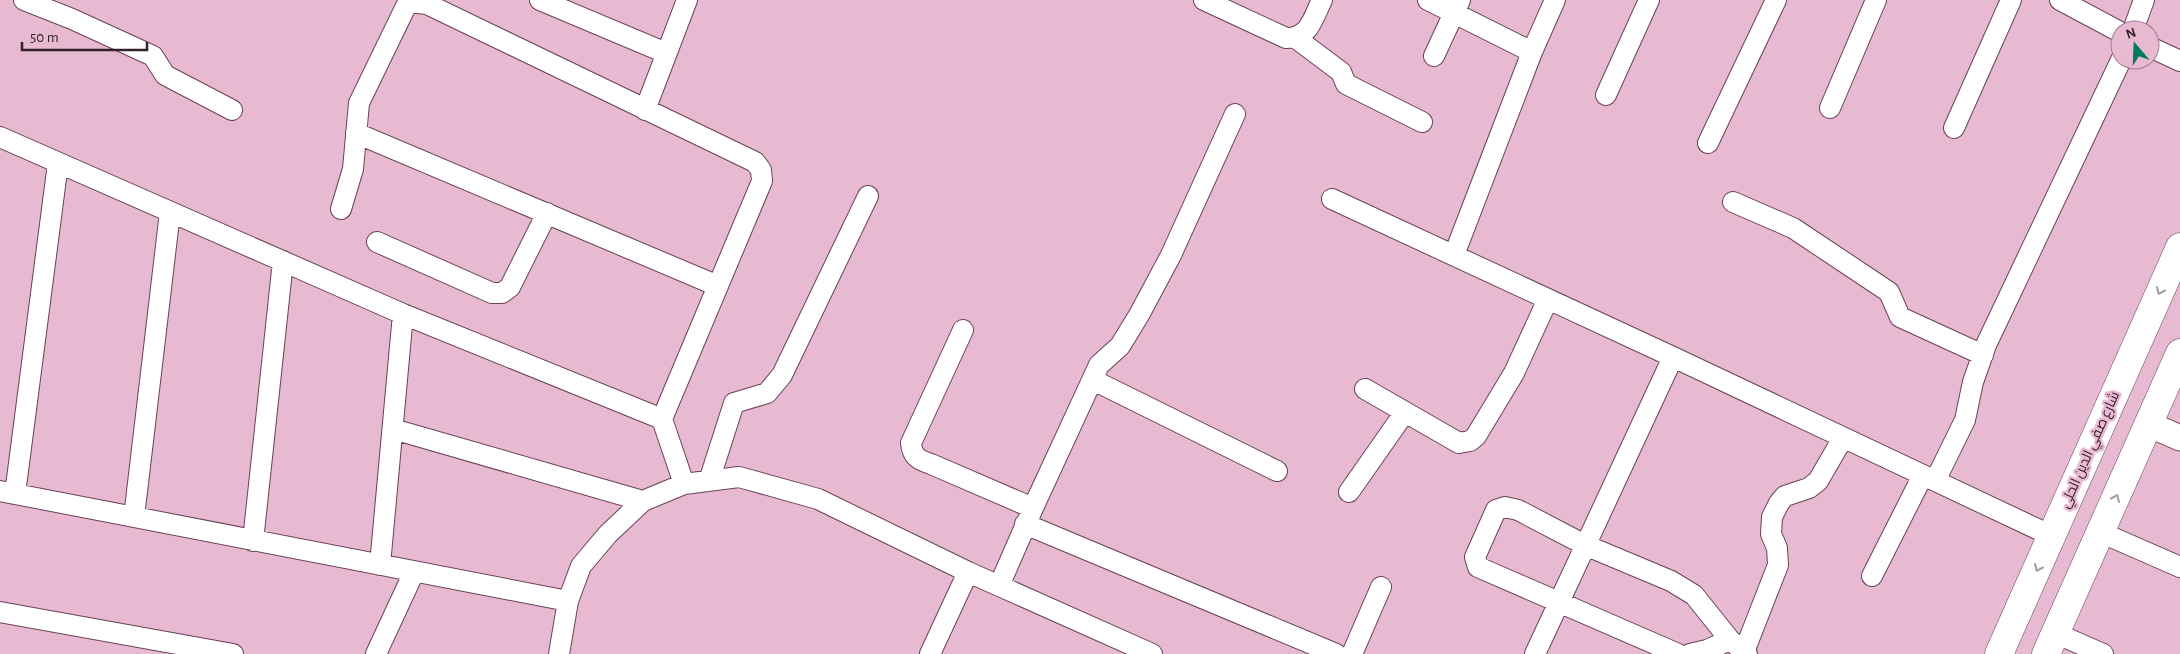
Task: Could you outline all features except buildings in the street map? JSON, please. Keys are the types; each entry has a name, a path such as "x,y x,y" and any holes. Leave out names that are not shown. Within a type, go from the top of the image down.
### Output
{"main road":[{"name":"شارع صفي الدين الحلي","path":"2000,654 2180,247"},
{"path":"2051,644 2148,424 2174,382 2180,353"}],"street":[{"path":"24,0 72,19 152,56 165,75 232,110"},
{"path":"540,0 666,53"},
{"path":"645,110 687,0"},
{"path":"1204,0 1286,38 1296,38 1306,32 1322,0"},
{"path":"1428,0 1457,6 1532,52"},
{"path":"1454,255 1532,52 1555,0"},
{"path":"1606,95 1649,0"},
{"path":"1708,142 1776,0"},
{"path":"1830,108 1876,0"},
{"path":"1954,128 2011,0"},
{"path":"2060,0 2110,27"},
{"path":"2137,20 2144,0"},
{"path":"341,209 353,169 359,103 408,2 428,2 645,110 755,162 761,170 762,181 662,419 684,484"},
{"path":"1434,56 1457,6"},
{"path":"1296,38 1341,72 1346,84 1422,122"},
{"path":"2160,52 2180,61"},
{"path":"1872,576 1965,420 1973,382 1983,355 2116,70"},
{"path":"999,586 1092,380 1100,365 1120,346 1144,306 1171,255 1235,114"},
{"path":"356,133 718,286"},
{"path":"0,137 403,314 662,419"},
{"path":"58,162 7,492 568,601"},
{"path":"709,481 734,403 768,393 782,375 868,196"},
{"path":"1332,199 2052,536"},
{"path":"1733,202 1793,228 1889,292 1900,317 1983,355"},
{"path":"134,517 170,212"},
{"path":"376,242 492,293 502,293 510,287 547,213"},
{"path":"253,540 284,261"},
{"path":"1364,389 1460,444 1470,441 1476,436 1514,373 1548,299"},
{"path":"380,565 403,314"},
{"path":"963,330 910,443 911,451 919,460 1029,516 1336,654"},
{"path":"1535,654 1673,357"},
{"path":"1092,380 1277,472"},
{"path":"1350,492 1405,412"},
{"path":"2148,424 2180,438"},
{"path":"392,429 643,501"},
{"path":"1740,649 1778,565 1777,548 1771,534 1772,517 1785,496 1809,488 1818,481 1843,438"},
{"path":"559,654 568,601 581,566 608,534 643,501 684,484 739,477 818,499 968,572 1152,654"},
{"path":"1678,654 1478,567 1475,557 1496,510 1505,507 1518,510 1585,546 1671,581 1694,595 1740,649"},
{"path":"2100,532 2180,567"},
{"path":"376,654 414,572"},
{"path":"930,654 968,572"},
{"path":"1352,654 1381,587"},
{"path":"0,612 233,654"},
{"path":"2051,644 2103,654"},
{"path":"1690,654 1707,650 1740,649"}]}
